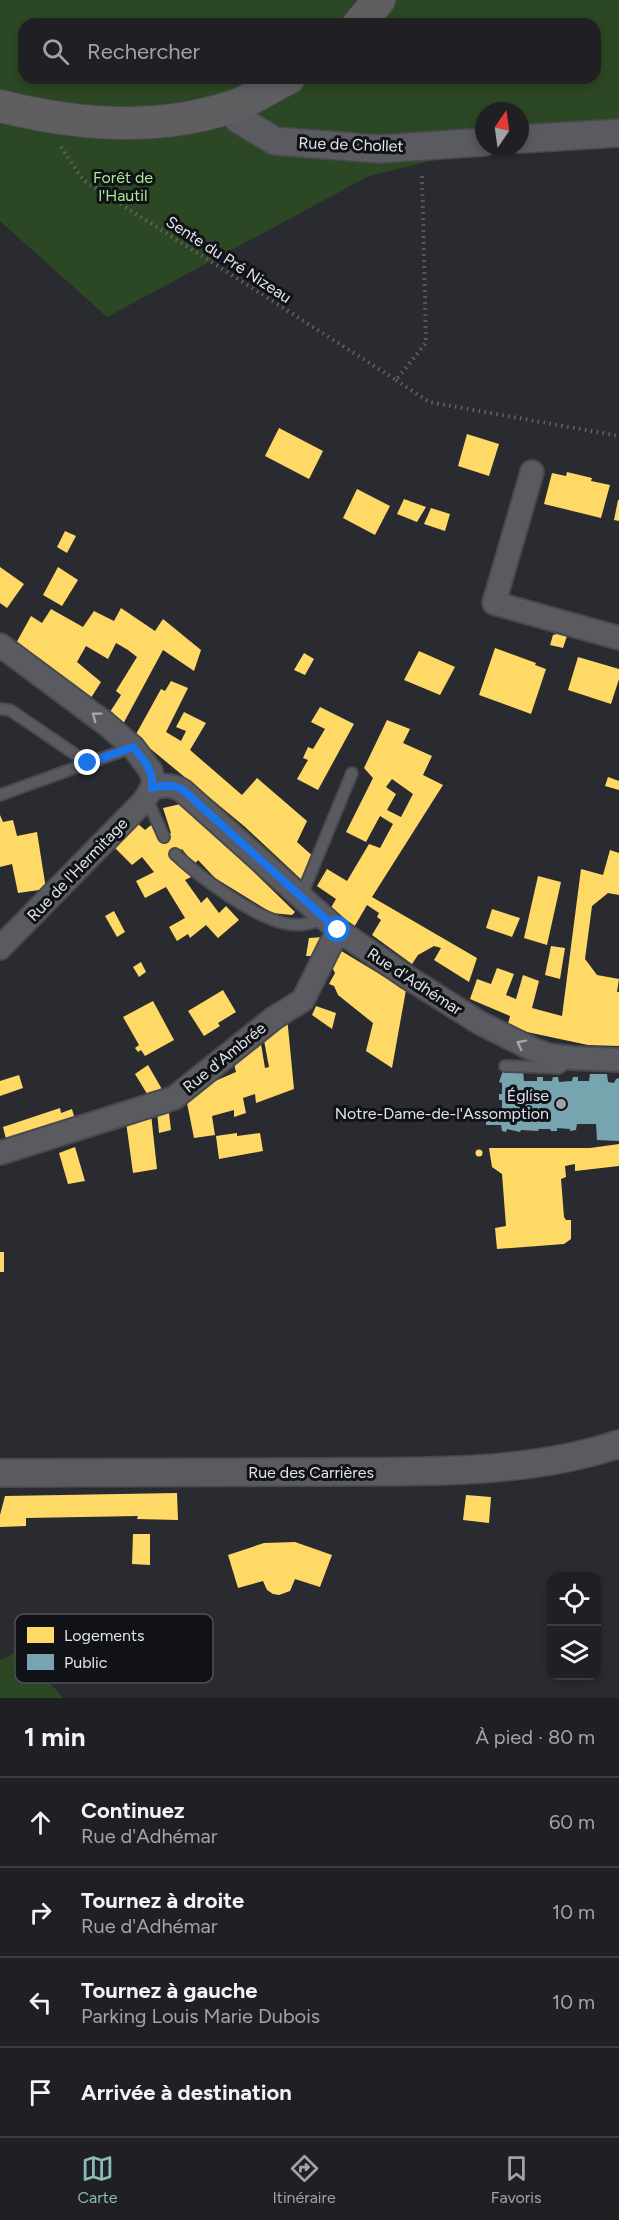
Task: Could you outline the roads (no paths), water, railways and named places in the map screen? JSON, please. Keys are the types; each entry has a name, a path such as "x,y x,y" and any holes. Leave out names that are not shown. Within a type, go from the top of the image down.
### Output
{"main road":[{"path":"364,18 379,0"},
{"path":"0,106 40,116 117,124 144,123 184,119 233,107 277,84"}],"street":[{"name":"Rue de Chollet","path":"233,107 238,119 275,141 379,148 475,143"},
{"path":"529,138 619,133"},
{"path":"532,472 494,603 619,638"},
{"path":"0,645 105,723 133,747 150,771 153,780 149,792"},
{"name":"Rue d'Adhémar","path":"149,792 163,785 183,790 331,925 480,1023 530,1048 548,1054 573,1058 619,1060"},
{"name":"Rue de l'Hermitage","path":"0,948 149,792"},
{"name":"Rue d'Ambrée","path":"0,1153 174,1098 274,1017 303,1000 331,925"},
{"name":"Rue des Carrières","path":"0,1473 403,1472 499,1468 584,1456 619,1444"}],"lane":[{"path":"0,709 10,710 88,763"},
{"path":"1,792 133,747"},
{"path":"301,897 352,773"},
{"path":"149,792 165,837"},
{"path":"176,854 192,869 254,912 284,924 331,925"},
{"path":"504,1066 559,1068 573,1058"}],"place":[{"name":"Église Notre-Dame-de-l'Assomption","path":"561,1104"}],"park label":[{"name":"Forêt de l'Hautil","path":"123,186"}]}
